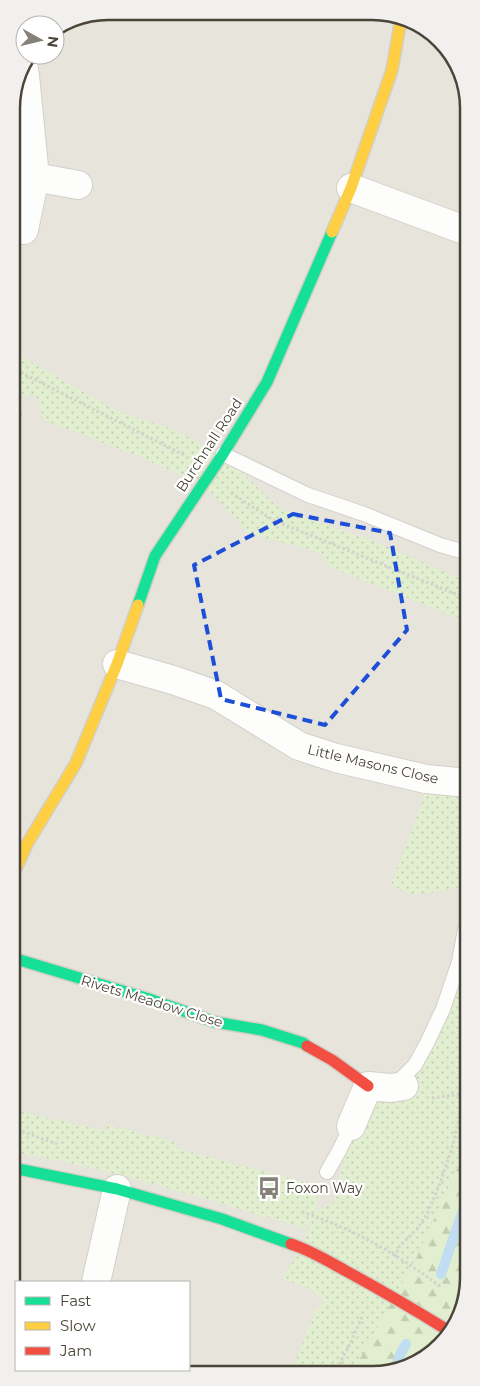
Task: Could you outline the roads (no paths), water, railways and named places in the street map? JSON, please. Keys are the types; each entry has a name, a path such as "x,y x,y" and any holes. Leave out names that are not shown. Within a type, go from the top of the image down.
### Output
{"street":[{"name":"Burchnall Road","path":"20,841 76,763 117,664 155,556 223,454 267,382 351,188 392,70 400,25"},
{"path":"24,230 35,177 26,77"},
{"path":"35,177 78,185"},
{"path":"351,188 460,228"},
{"name":"Little Masons Close","path":"117,664 216,695 299,746 336,758 426,779 460,782"},
{"name":"Rivets Meadow Close","path":"20,960 150,999 215,1022 262,1030 303,1043 332,1060 388,1087"},
{"path":"350,1126 388,1087"},
{"path":"20,1169 117,1189 222,1219 302,1247 377,1287 445,1327"},
{"path":"96,1281 117,1189"}],"lane":[{"path":"223,454 308,494 364,514 440,545 460,551"},
{"path":"388,1087 415,1065 443,1009 460,957"},
{"path":"327,1172 350,1126"}],"waterway":[{"path":"441,1274 460,1219"},
{"path":"397,1362 406,1344"}],"place":[{"name":"Foxon Way","path":"269,1188"}]}
